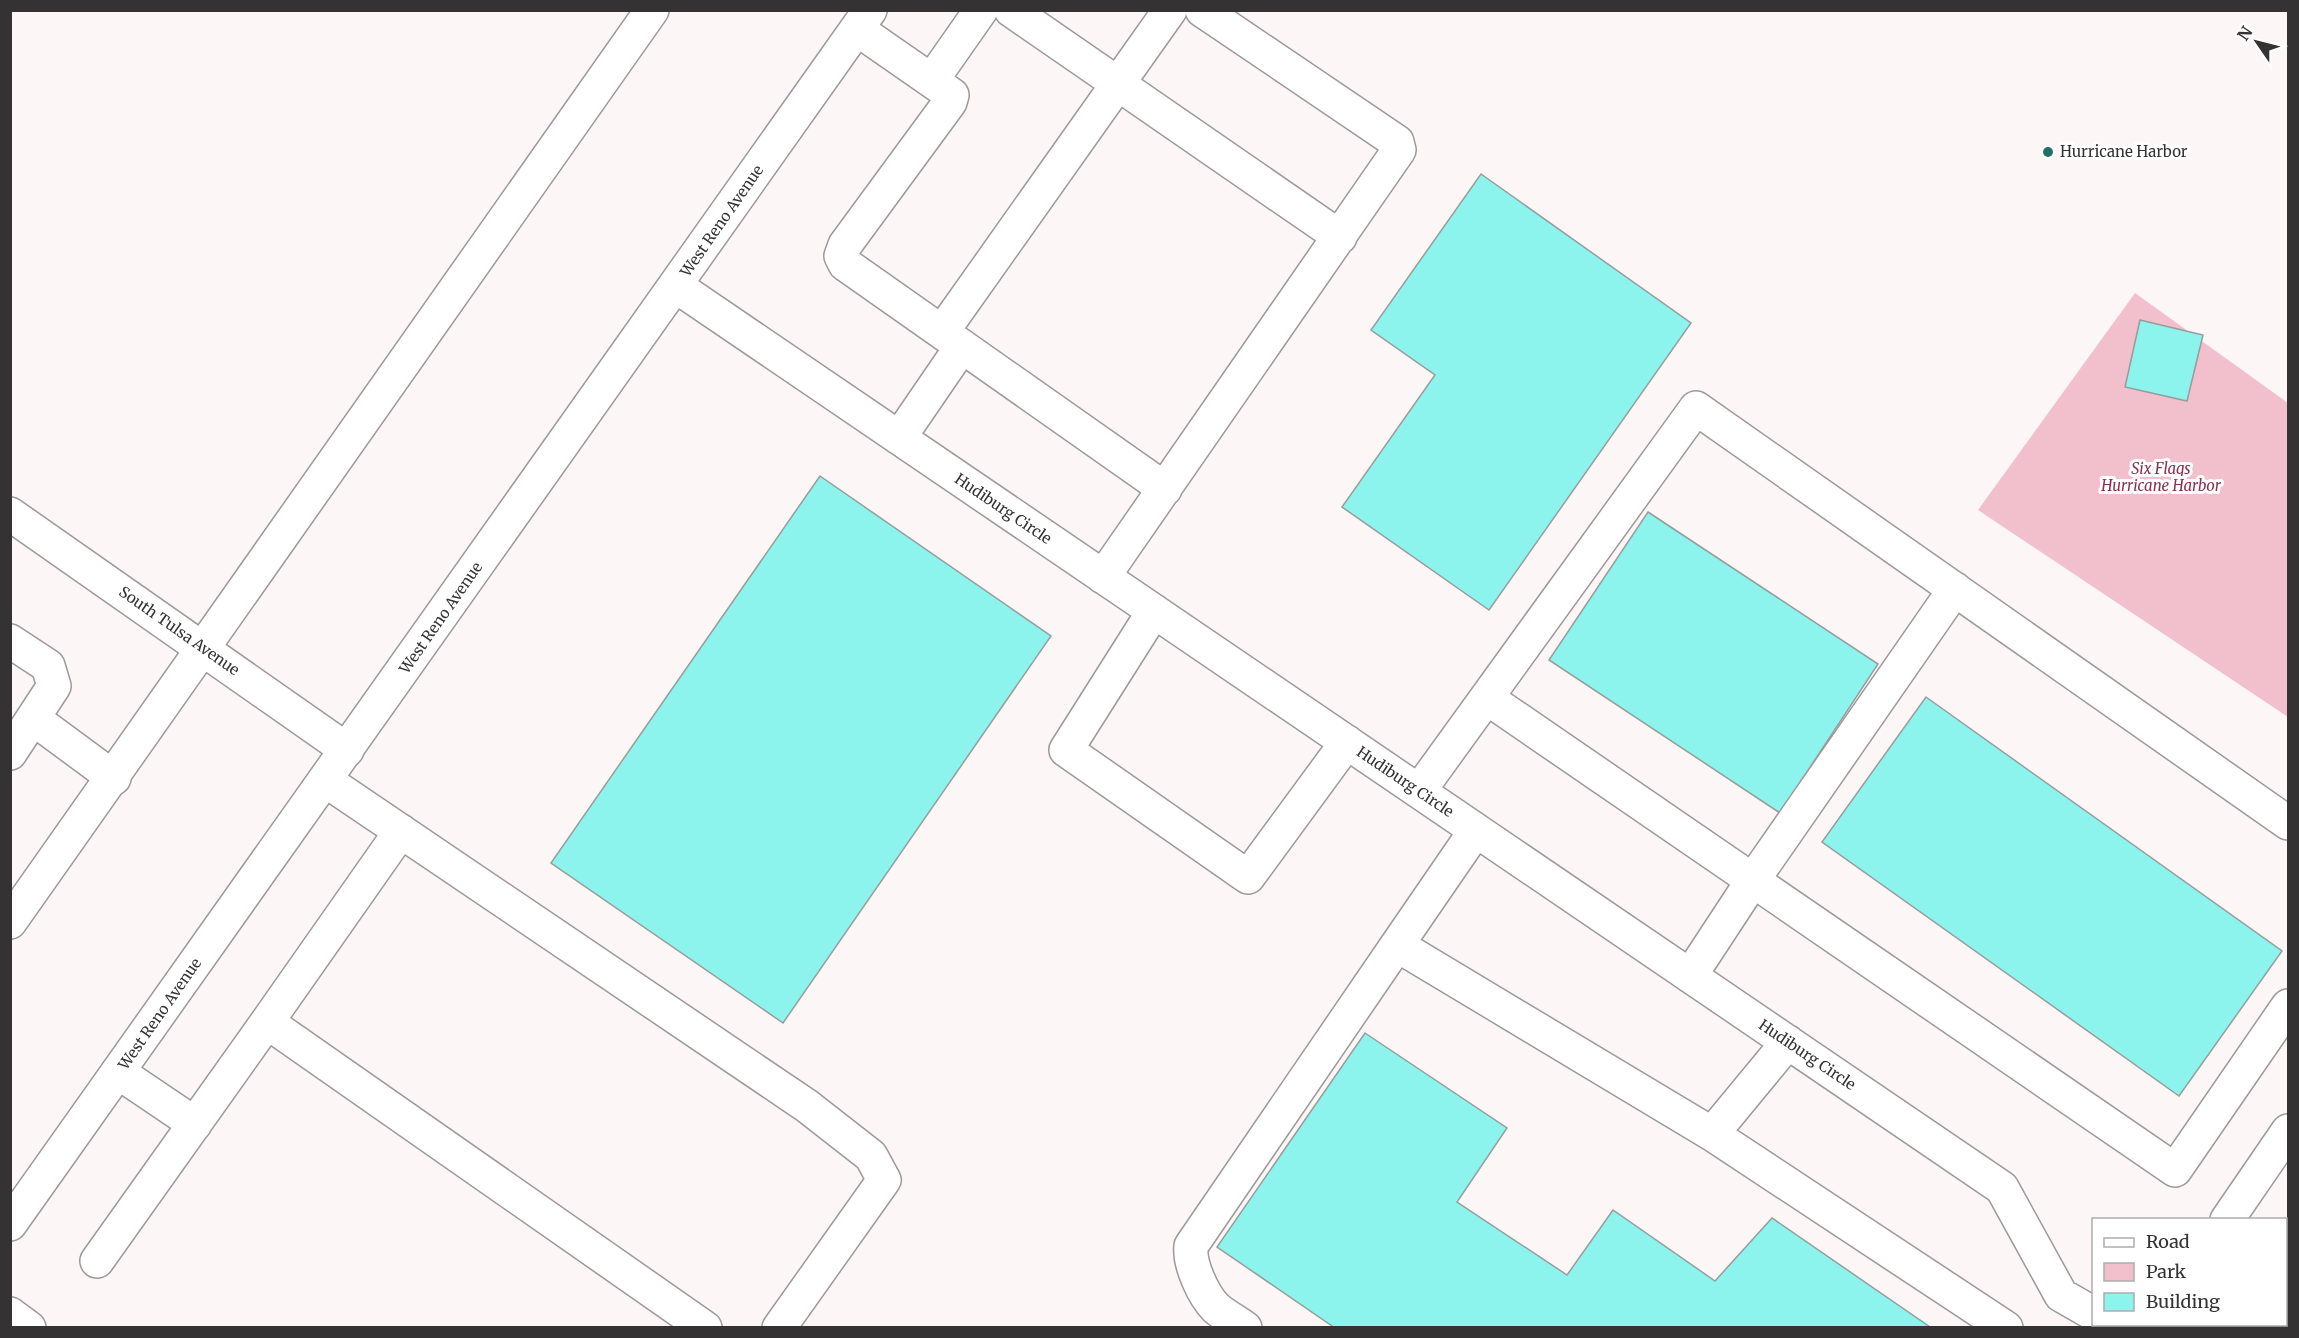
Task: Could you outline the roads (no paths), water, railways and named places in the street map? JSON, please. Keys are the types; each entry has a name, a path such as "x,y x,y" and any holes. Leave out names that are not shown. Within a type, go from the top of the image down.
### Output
{"main road":[{"path":"15,905 114,778 652,10"},
{"path":"932,80 981,10"},
{"path":"1011,10 1340,237"},
{"path":"899,438 952,339 1118,84 1170,10"},
{"path":"1103,577 1399,150 1397,142 1202,10"},
{"path":"863,20 932,80 950,91 950,102 845,244 841,256 845,264 1165,489"},
{"name":"West Reno Avenue","path":"10,1224 863,20"},
{"name":"Hudiburg Circle","path":"676,286 2002,1188 2061,1294 2092,1313"},
{"path":"1419,791 1696,408 2289,823"},
{"name":"South Tulsa Avenue","path":"10,514 347,750"},
{"path":"1690,976 1753,880 1955,589"},
{"path":"1154,611 1066,750 1248,877 1347,742"},
{"path":"10,641 48,666 54,686 34,720 10,753"},
{"path":"1487,698 2175,1170 2289,1006"},
{"path":"34,720 114,778"},
{"path":"325,780 807,1106 871,1156 884,1180 779,1328"},
{"path":"1245,1328 1216,1308 1207,1295 1190,1257 1191,1246 1476,830"},
{"path":"97,1261 401,831"},
{"path":"1397,945 1712,1134 2006,1328"},
{"path":"267,1022 705,1328"},
{"path":"1712,1134 1788,1042"},
{"path":"118,1072 195,1124"},
{"path":"2228,1218 2289,1131"},
{"path":"10,1314 29,1328"}],"place":[{"name":"Hurricane Harbor","path":"2048,152"}],"park label":[{"name":"Six Flags Hurricane Harbor","path":"2161,478"}]}
